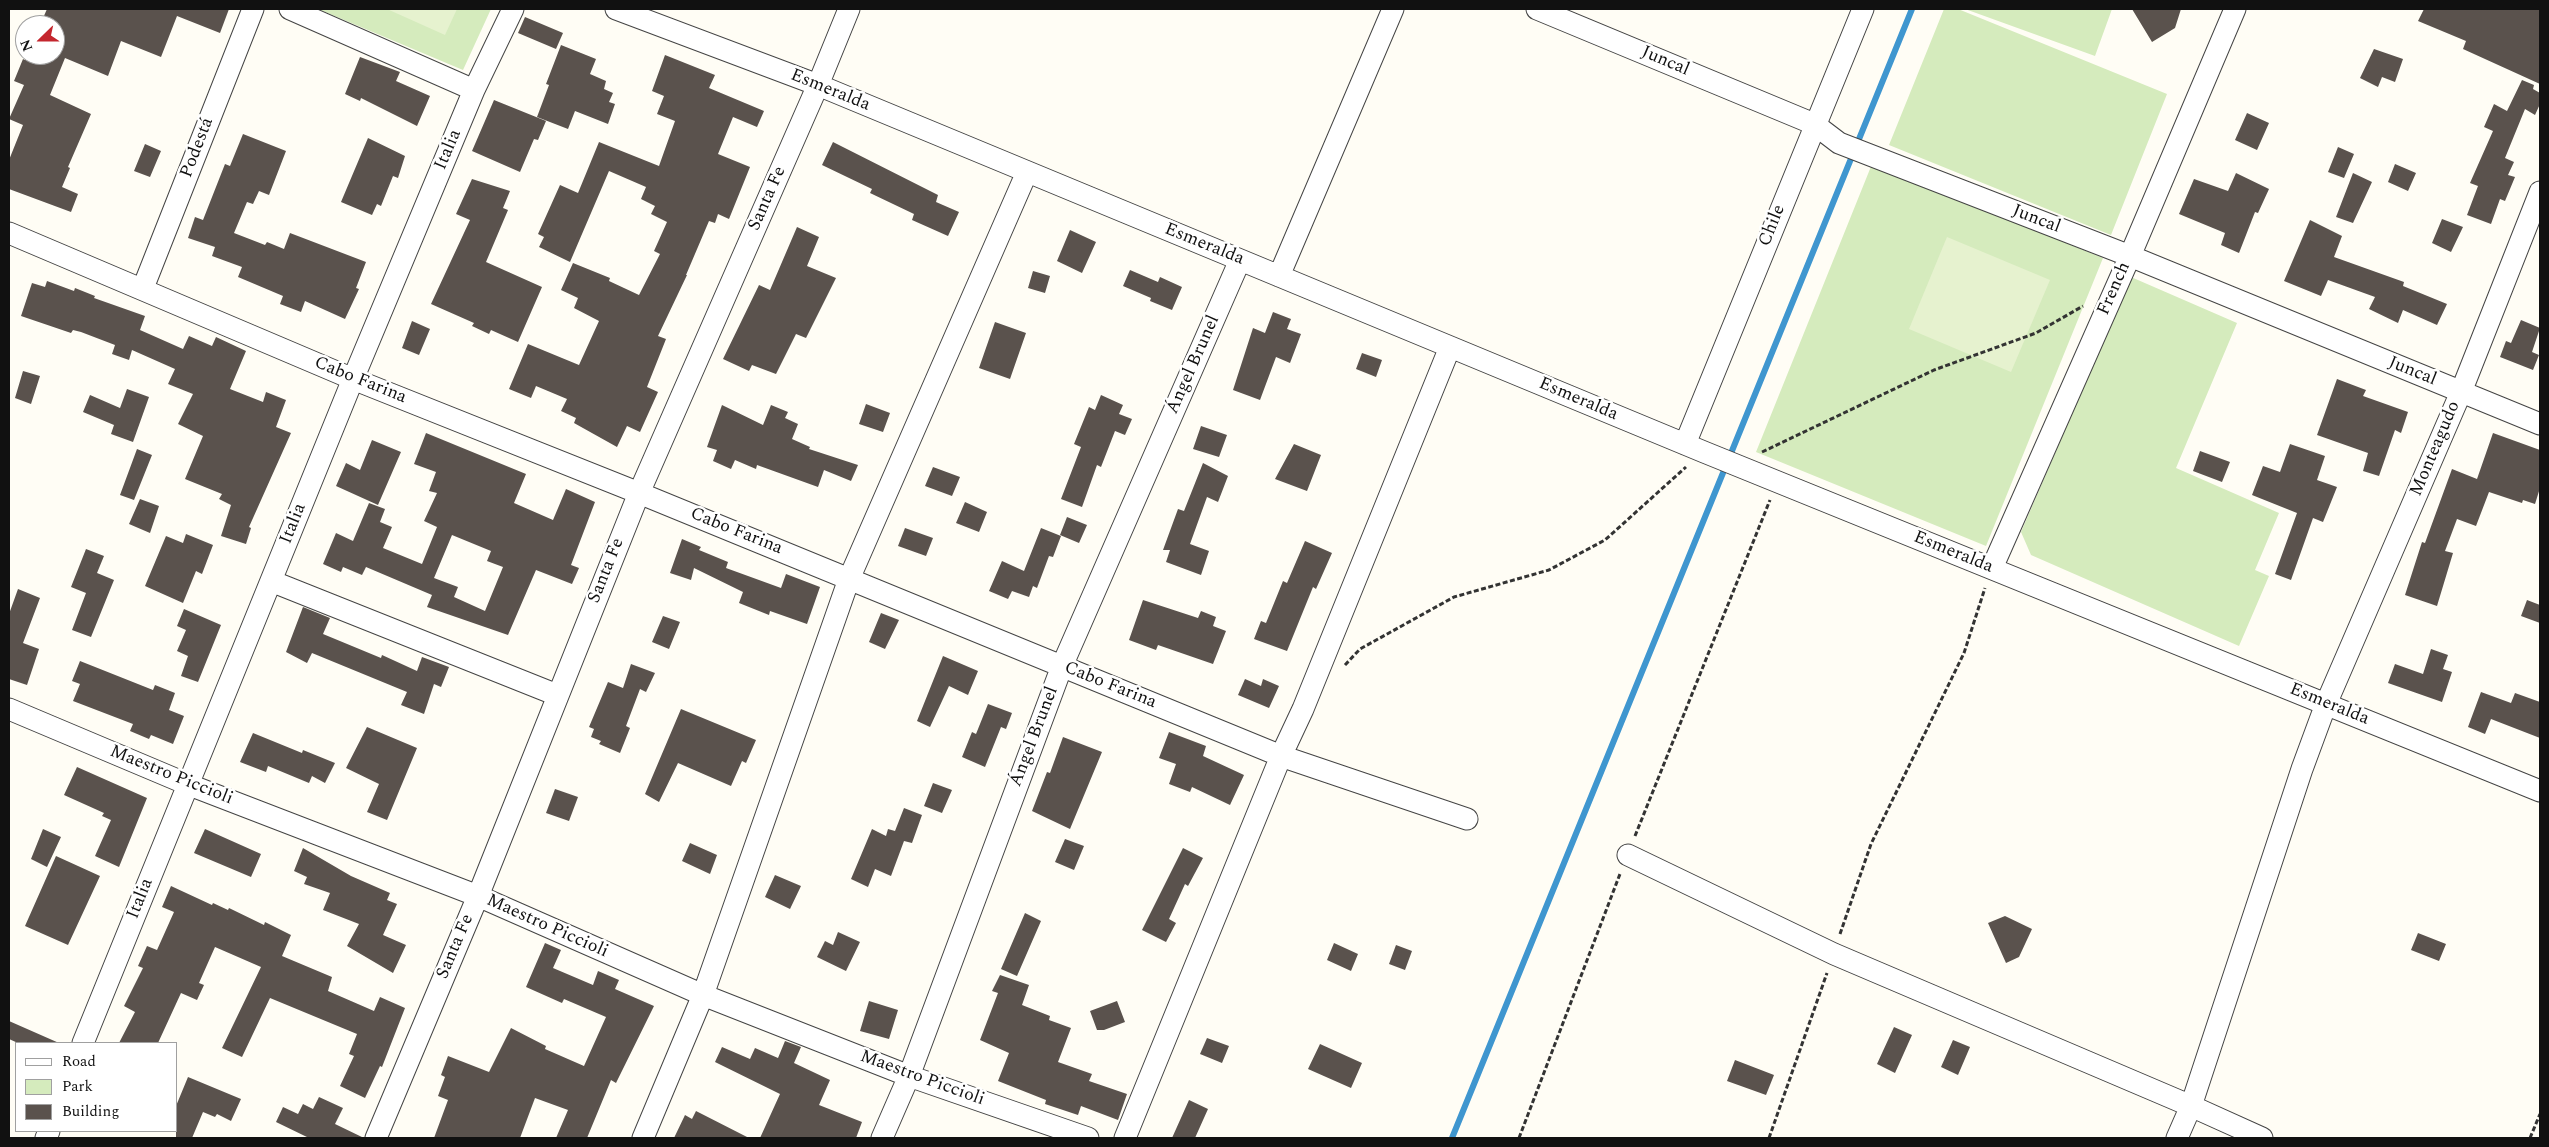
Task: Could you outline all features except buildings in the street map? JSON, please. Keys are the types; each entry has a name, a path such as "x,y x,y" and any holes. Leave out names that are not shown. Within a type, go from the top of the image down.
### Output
{"street":[{"name":"Podestá","path":"143,288 253,9"},
{"path":"290,9 474,90"},
{"name":"Italia","path":"84,1042 352,379 474,90 513,9"},
{"name":"Esmeralda","path":"616,9 818,85 1699,450 2540,791"},
{"name":"Santa Fe","path":"376,1138 478,896 557,694 639,493 818,85 849,9"},
{"path":"1279,276 1393,9"},
{"name":"Juncal","path":"1536,9 1578,16 1814,124 1839,143 2130,256 2540,424"},
{"name":"Chile","path":"1699,450 1814,124 1862,9"},
{"name":"French","path":"1992,568 2130,256 2235,9"},
{"path":"643,1138 702,995 849,578 1027,172"},
{"name":"Monteagudo","path":"2177,1138 2191,1106 2302,769 2326,704 2461,392 2540,192"},
{"name":"Cabo Farina","path":"9,233 143,288 352,379 849,578 1281,756 1467,819"},
{"name":"Ángel Brunel","path":"882,1138 909,1076 1062,666 1240,260"},
{"path":"1125,1138 1281,756 1303,709 1450,347"},
{"path":"271,581 557,694"},
{"name":"Maestro Piccioli","path":"9,709 187,784 478,896 702,995 909,1076 1088,1138"},
{"path":"1628,855 1834,954 2262,1138"}],"path":[{"path":"1741,467 1751,457 1934,370 2036,333 2084,305"},
{"path":"1341,669 1360,649 1454,597 1550,570 1605,540 1699,450"},
{"path":"1519,1138 1628,855 1777,481"},
{"path":"1769,1138 1871,844 1964,653 1992,568"},
{"path":"2530,1138 2540,1114"}],"green space":[{"path":"318,9 491,9 463,70"},
{"path":"387,9 457,9 445,35"},
{"path":"1944,9 1958,9 2167,94 2111,235 1889,145"},
{"path":"1965,9 2112,9 2095,56"},
{"path":"1872,164 2103,258 1986,546 1756,452"},
{"path":"1947,237 2050,280 2011,372 1909,329"},
{"path":"2131,277 2237,323 2176,468 2279,513 2255,570 2269,576 2239,646 2031,555 2021,532"}],"waterway":[{"path":"1452,1138 1912,9"}]}
